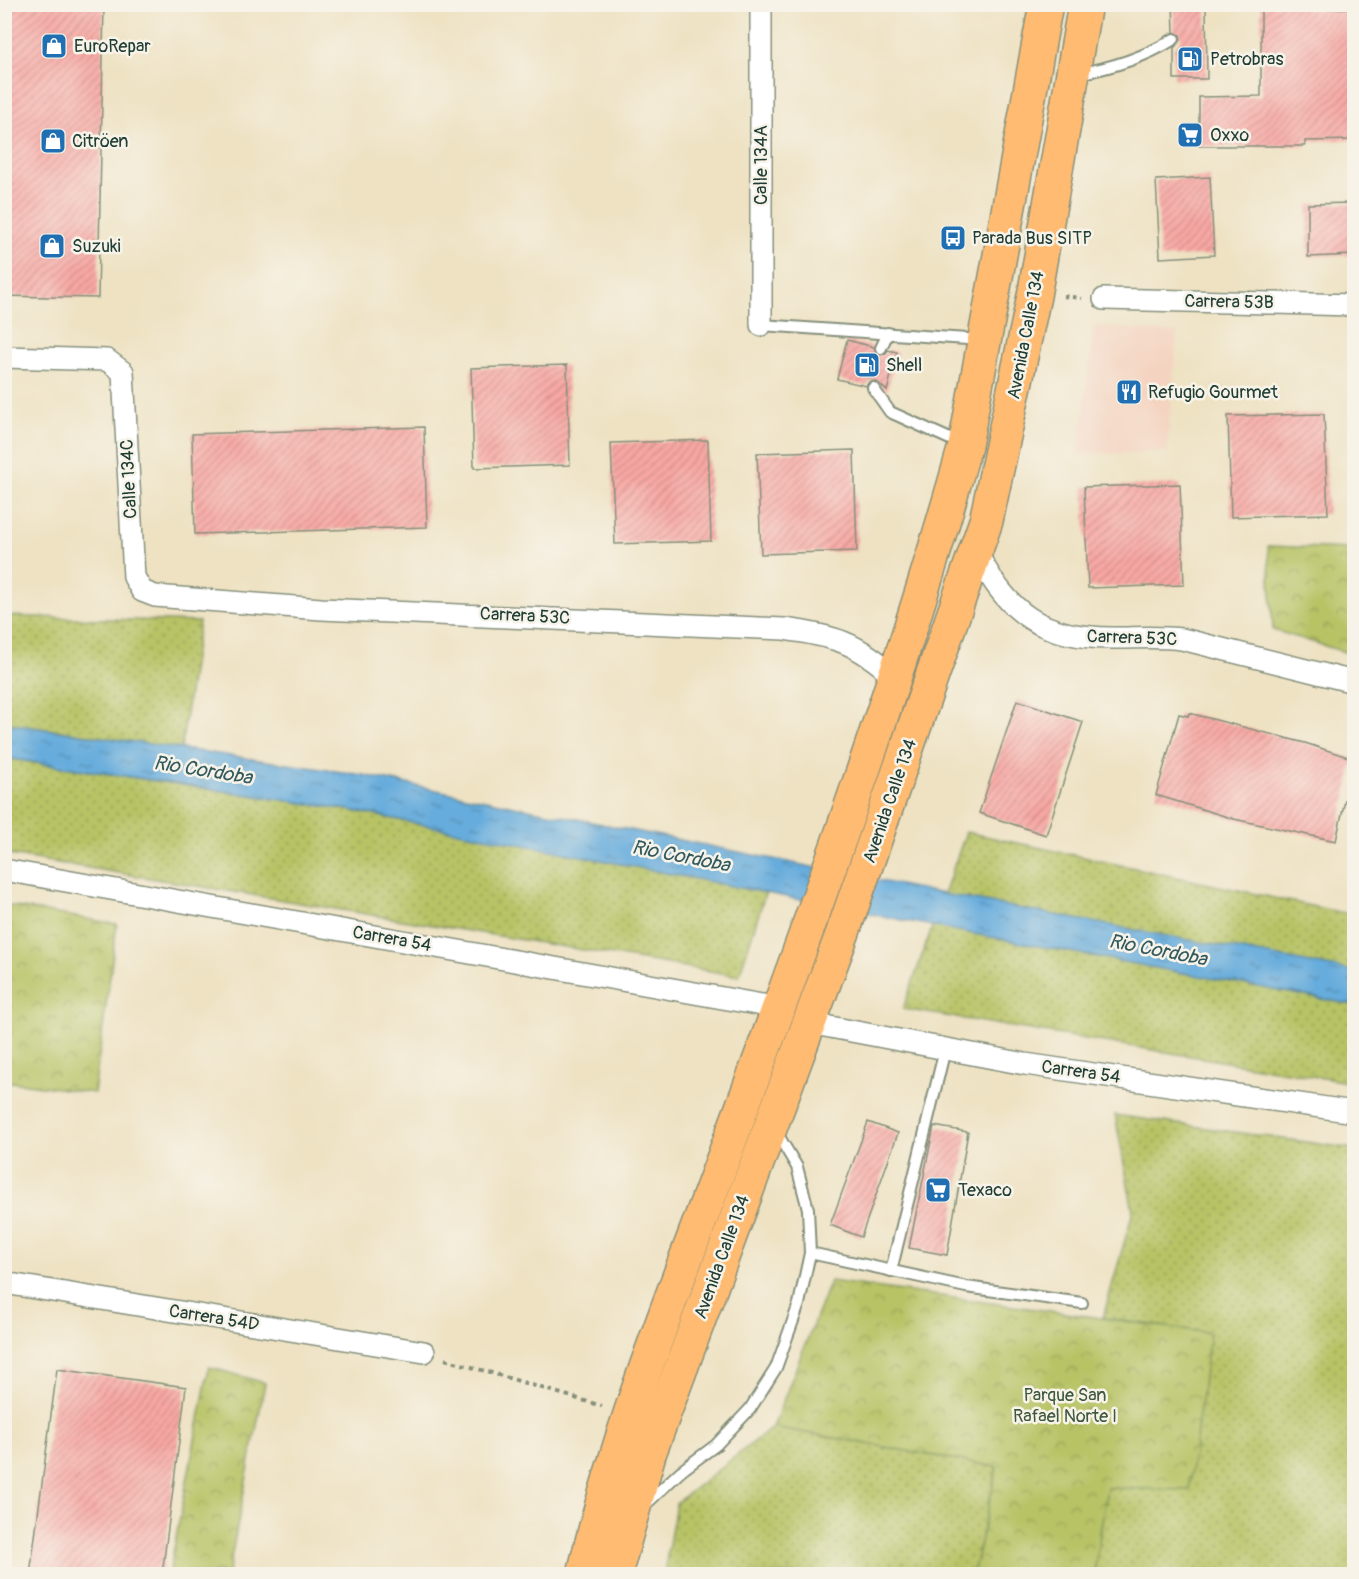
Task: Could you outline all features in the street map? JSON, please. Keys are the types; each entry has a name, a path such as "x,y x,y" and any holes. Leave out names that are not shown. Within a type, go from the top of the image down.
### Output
{"main road":[{"name":"Avenida Calle 134","path":"584,1575 603,1497 629,1415 779,1008 895,677 965,446 1046,4"},
{"name":"Avenida Calle 134","path":"615,1575 649,1454 874,847 977,553 995,489 1032,308 1085,4"}],"street":[{"name":"Calle 134A","path":"761,4 761,325"},
{"name":"Carrera 53B","path":"1104,299 1354,305"},
{"name":"Calle 134C","path":"4,357 107,360 123,372 134,577 142,591"},
{"name":"Carrera 53C","path":"977,553 991,581 1008,603 1034,623 1076,636 1157,636 1182,639 1354,682"},
{"name":"Carrera 53C","path":"142,591 155,596 321,609 784,629 835,637 876,660 895,677"},
{"name":"Carrera 54","path":"4,870 779,1008"},
{"name":"Carrera 54","path":"809,1023 1025,1064 1354,1112"},
{"name":"Carrera 54D","path":"4,1283 424,1352"}],"lane":[{"path":"1073,75 1099,70 1153,53 1174,39"},
{"path":"761,325 984,340"},
{"path":"881,348 888,333"},
{"path":"873,388 890,412 965,446"},
{"path":"891,1271 945,1049"},
{"path":"626,1531 650,1499 716,1444 750,1409 776,1368 799,1304 810,1253 808,1209 797,1167 771,1124"},
{"path":"810,1253 966,1287 1082,1303"}],"path":[{"path":"424,1352 629,1415"}],"shaded area":[{"name":"Refugio Gourmet","path":"1094,326 1177,333 1167,452 1078,454"}],"green space":[{"path":"1268,546 1354,549 1354,655 1273,630"},
{"path":"5,616 199,622 181,749 5,723"},
{"path":"4,758 349,810 766,891 739,976 5,854"},
{"path":"966,832 1354,915 1354,1083 903,1009"},
{"path":"5,905 117,924 94,1093 5,1081"},
{"path":"1115,1115 1354,1149 1354,1574 1094,1574 1107,1487 1210,1333 1103,1318 1133,1211"},
{"name":"Parque San Rafael Norte I","path":"830,1281 1210,1333 1189,1490 1107,1488 1094,1574 973,1574 997,1467 773,1427"},
{"path":"209,1367 265,1383 228,1574 169,1574"},
{"path":"773,1427 997,1467 973,1574 664,1574 676,1503"}],"water":[{"name":"Rio Cordoba","path":"4,723 363,775 953,896 1354,971 1354,1005 942,928 349,810 5,758"}],"building":[{"path":"4,4 104,4 98,298 4,296"},
{"name":"Petrobras","path":"1173,4 1206,4 1207,79 1174,79 1174,48 1181,40 1180,35 1174,32"},
{"path":"1261,4 1306,4 1306,9 1354,8 1354,140 1305,141 1305,146 1199,146 1199,97 1261,96"},
{"path":"1210,177 1214,255 1160,258 1156,180"},
{"path":"1354,203 1354,255 1308,257 1308,204"},
{"name":"Shell","path":"847,340 874,347 878,355 885,354 888,350 897,352 887,391 876,381 869,382 866,386 837,379"},
{"path":"567,365 570,465 474,468 471,368"},
{"path":"1324,414 1328,514 1231,517 1228,416"},
{"path":"424,427 427,527 195,534 192,434"},
{"path":"708,440 711,541 615,544 611,443"},
{"path":"854,450 857,551 761,554 757,453"},
{"path":"1180,484 1184,585 1088,588 1084,487"},
{"path":"1017,700 1083,722 1046,835 979,813"},
{"path":"1189,713 1305,743 1354,759 1336,841 1234,819 1156,795 1179,714 1188,716"},
{"path":"868,1122 898,1133 861,1237 830,1225"},
{"name":"Texaco","path":"934,1126 968,1132 947,1255 909,1248"},
{"path":"57,1369 186,1387 162,1575 30,1575"}],"place":[{"name":"EuroRepar","path":"54,46"},
{"name":"Petrobras","path":"1190,59"},
{"name":"Oxxo","path":"1190,135"},
{"name":"Citröen","path":"53,141"},
{"name":"Parada Bus SITP","path":"953,238"},
{"name":"Suzuki","path":"52,246"},
{"name":"Shell","path":"867,365"},
{"name":"Refugio Gourmet","path":"1129,392"},
{"name":"Texaco","path":"938,1190"}]}
